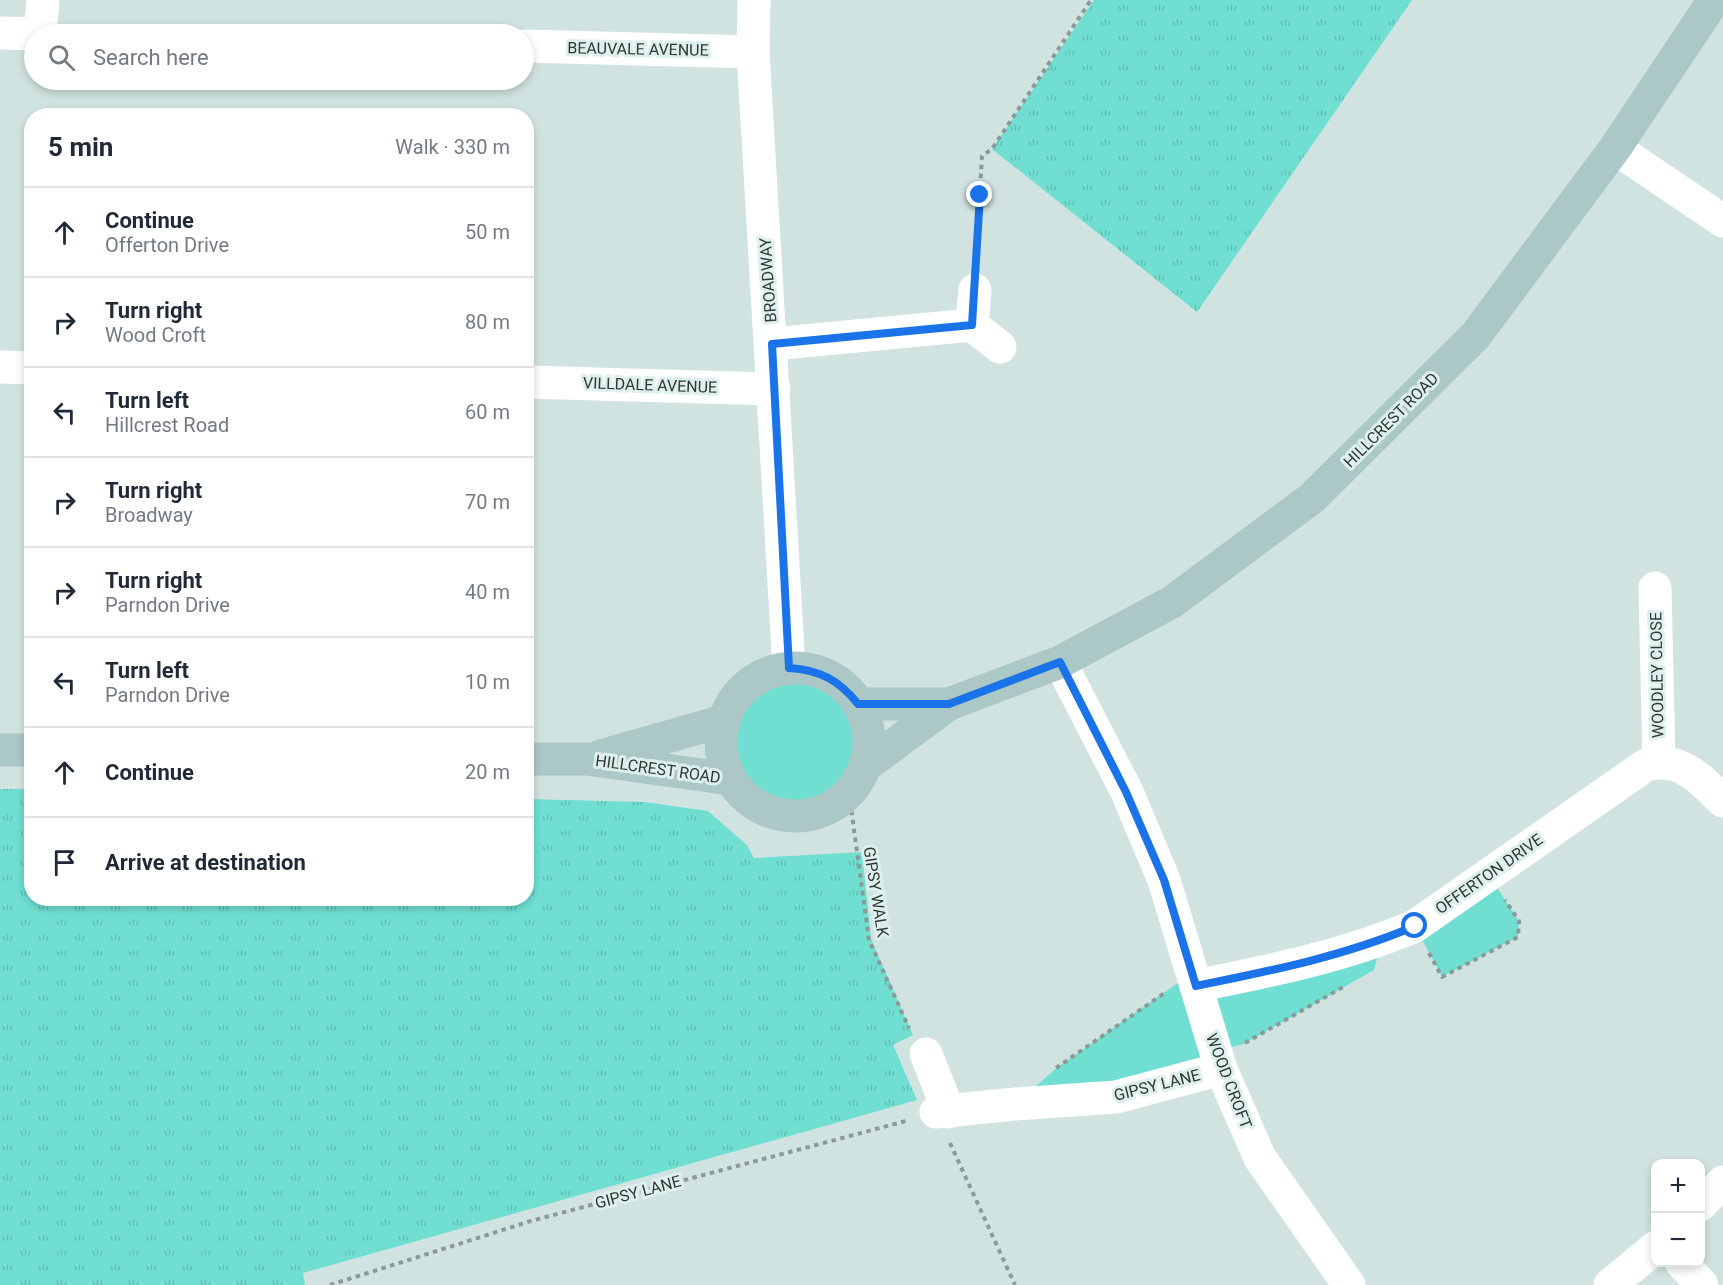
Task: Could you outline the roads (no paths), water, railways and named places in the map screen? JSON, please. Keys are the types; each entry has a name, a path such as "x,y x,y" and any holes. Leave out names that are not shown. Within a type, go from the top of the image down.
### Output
{"main road":[{"name":"HILLCREST ROAD","path":"857,780 869,745 867,724 858,704 845,688 829,676 810,669 789,668 767,673 748,684 733,701 723,721 720,741 723,761 730,779 745,797 764,810 786,816 810,815 831,807 857,780 949,704 1060,662 1172,602 1312,498 1476,335 1615,148 1714,0"},
{"name":"HILLCREST ROAD","path":"858,704 949,704"},
{"name":"HILLCREST ROAD","path":"587,759 723,721"},
{"path":"0,750 24,750"},
{"name":"HILLCREST ROAD","path":"534,759 587,759 730,779"}],"street":[{"path":"42,24 43,0"},
{"name":"BROADWAY","path":"754,0 753,52 772,344 789,668"},
{"path":"0,33 24,34"},
{"name":"BEAUVALE AVENUE","path":"534,46 753,52"},
{"path":"1615,148 1723,221"},
{"path":"972,325 975,290"},
{"path":"772,344 972,325 1000,347"},
{"path":"0,367 24,368"},
{"name":"VILLDALE AVENUE","path":"534,382 774,389"},
{"name":"WOODLEY CLOSE","path":"1655,588 1659,762"},
{"name":"WOOD CROFT","path":"1060,662 1131,801 1164,880 1218,1060 1260,1158 1349,1285"},
{"path":"1659,762 1674,763 1691,770 1723,801"},
{"name":"OFFERTON DRIVE","path":"1194,980 1294,966 1382,940 1415,926 1646,765 1659,762"},
{"name":"GIPSY LANE","path":"926,1053 943,1112 1116,1097 1218,1060"},
{"path":"1705,1200 1723,1182"},
{"path":"1610,1285 1651,1251"},
{"path":"1685,1267 1702,1285"}]}
